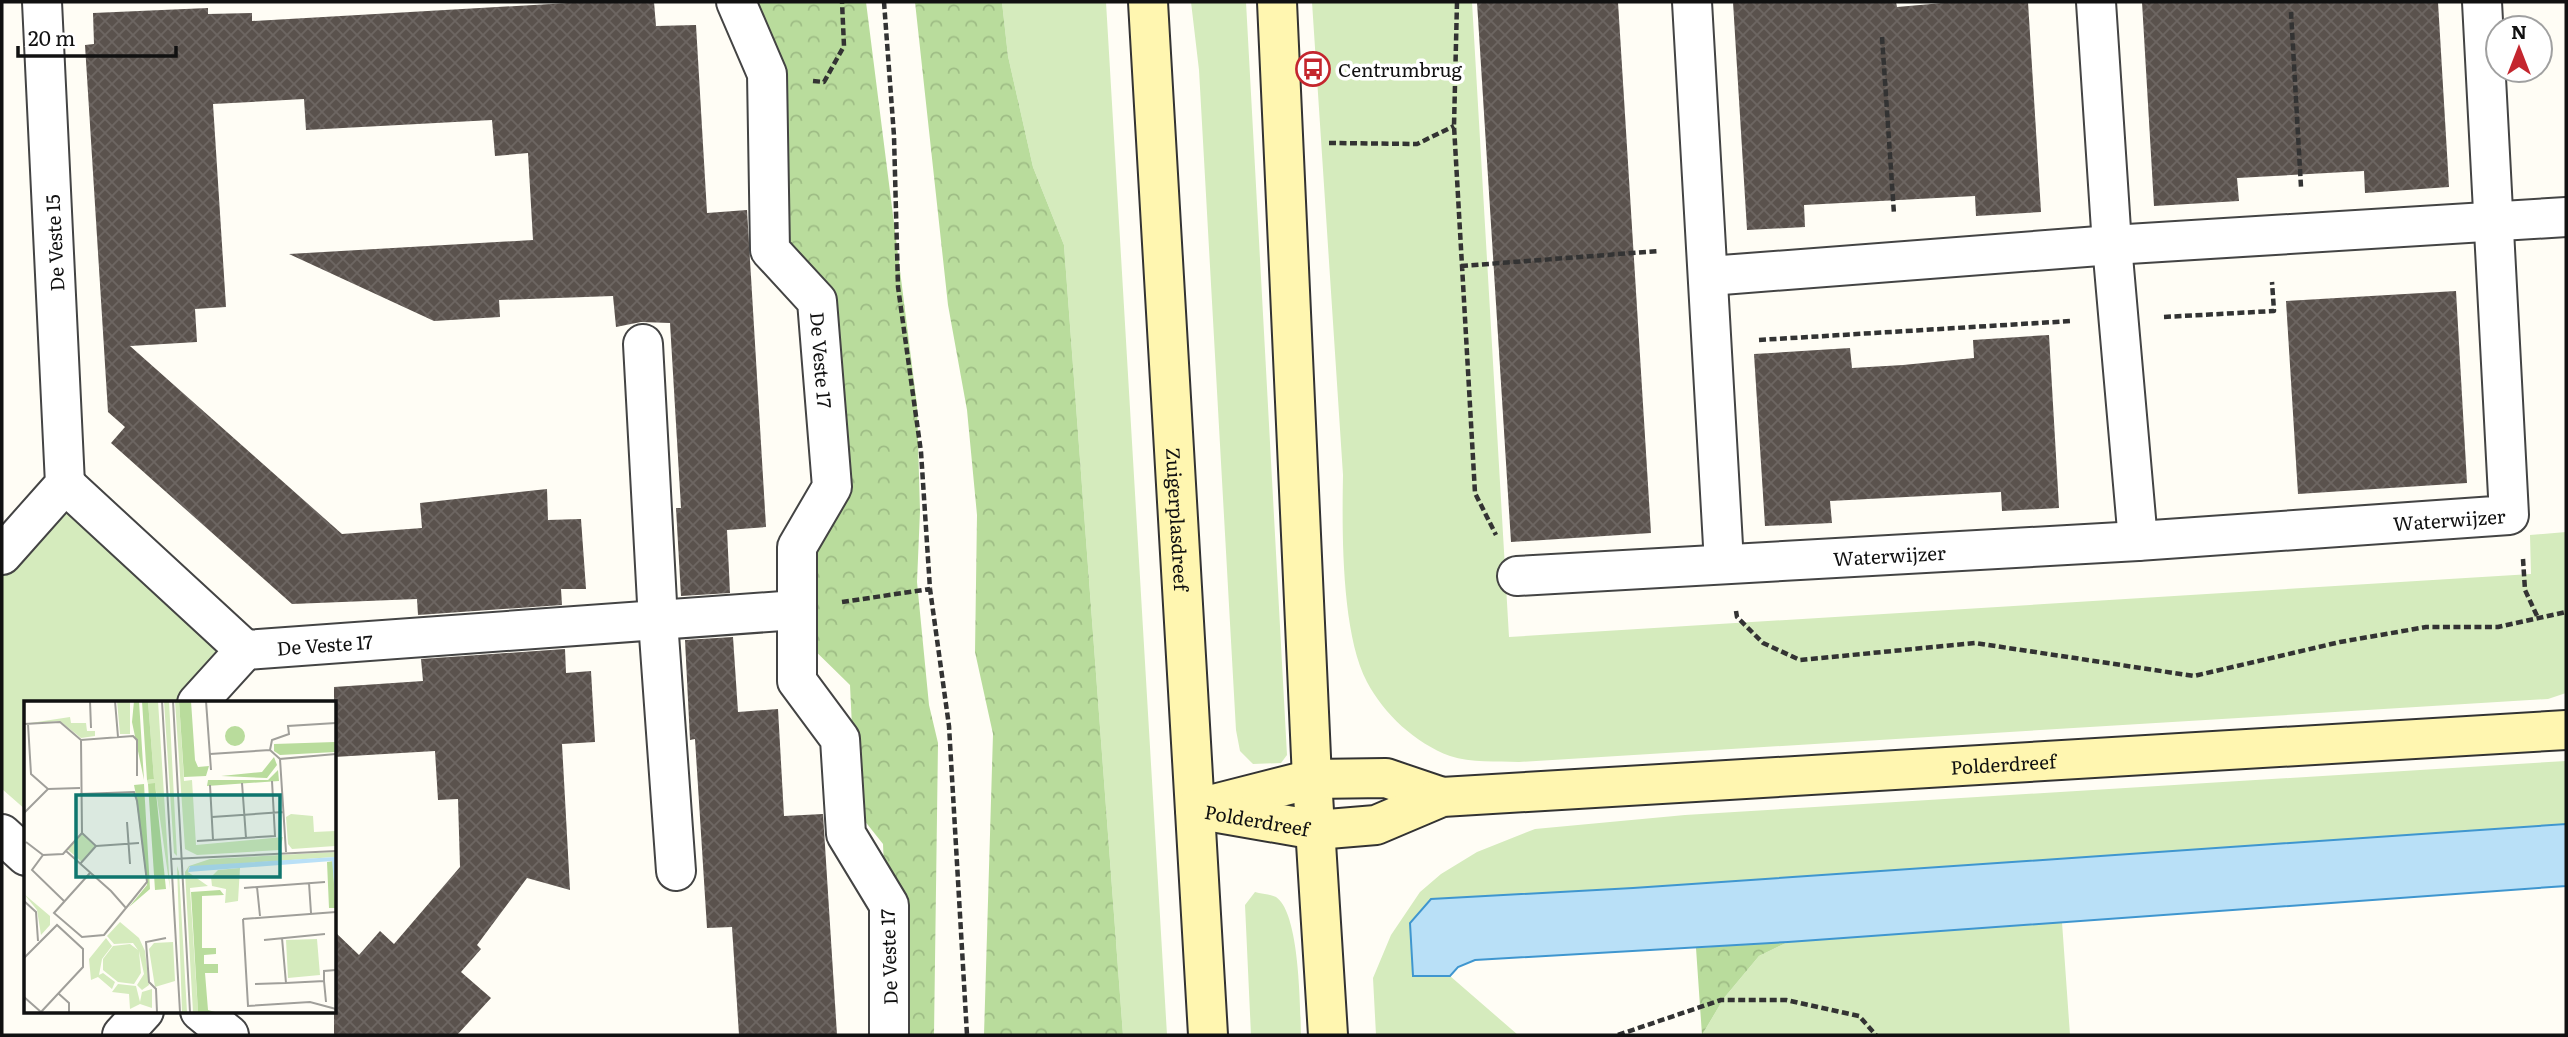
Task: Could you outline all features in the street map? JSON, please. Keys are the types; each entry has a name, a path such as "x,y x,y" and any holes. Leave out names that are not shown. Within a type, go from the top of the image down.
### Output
{"main road":[{"name":"Zuigerplasdreef","path":"1149,2 1208,1035"},
{"path":"1277,2 1312,779 1328,1035"},
{"name":"Polderdreef","path":"1195,809 1316,830 1377,825 1442,797 2566,730"},
{"name":"Polderdreef","path":"1195,809 1312,779 1386,778 1442,797"}],"street":[{"name":"De Veste 15","path":"42,2 65,484"},
{"name":"De Veste 17","path":"736,2 767,74 769,250 817,301 832,487 797,547 797,681 839,739 846,834 889,905 889,1035"},
{"path":"1692,2 1724,563"},
{"path":"2096,2 2112,245 2138,541"},
{"name":"Waterwijzer","path":"1517,576 2138,541 2509,515 2482,2"},
{"path":"1708,262 1897,261 2566,217"},
{"path":"643,344 658,621 676,871"},
{"path":"2,555 65,484 245,650 199,701"},
{"name":"De Veste 17","path":"245,650 796,610"},
{"path":"2,834 24,854"},
{"path":"122,1035 143,1012"},
{"path":"201,1012 229,1035"}],"path":[{"path":"767,74 824,82 844,46 842,2"},
{"path":"884,2 894,136 898,287 921,452 930,589 948,726 967,1035"},
{"path":"1457,2 1454,126 1475,493 1517,576"},
{"path":"1713,343 2273,311 2286,234 2291,12"},
{"path":"1882,37 1897,261"},
{"path":"1318,143 1417,144 1454,126"},
{"path":"1461,266 1708,262"},
{"path":"2509,515 2522,534 2525,590 2539,618"},
{"path":"1724,563 1737,617 1763,643 1800,660 1975,643 2194,676 2340,642 2426,627 2498,627 2566,612"},
{"path":"796,610 930,589"},
{"path":"1618,1035 1721,1000 1786,1000 1859,1016 1876,1035"}],"green space":[{"path":"741,2 866,2 917,405 920,511 917,582 929,705 938,743 934,1035 891,1035 883,844 856,810 850,685 799,635 800,581 829,518 819,295 779,259"},
{"path":"915,2 1002,2 1008,56 1033,167 1064,245 1123,1035 984,1035 993,734 975,652 977,515 967,410 948,305"},
{"path":"1002,2 1106,2 1167,1035 1123,1035 1064,245 1033,167 1008,56"},
{"path":"1191,2 1246,2 1287,755 1281,763 1253,764 1240,751 1236,730 1199,70"},
{"path":"1312,2 1472,2 1509,637 2531,574 2530,535 2566,532 2566,693 2548,699 1519,762 1467,760 1437,750 1402,726 1382,705 1367,682 1352,637 1345,581 1343,475"},
{"path":"77,483 253,645 205,701 24,701 24,808 2,789 2,558"},
{"path":"2566,761 2566,824 1633,888 1431,899 1413,975 1450,976 1518,1035 1376,1035 1373,978 1391,935 1420,892 1441,874 1477,852 1535,829 1685,815"},
{"path":"1255,892 1276,897 1284,906 1290,921 1297,961 1301,1035 1251,1035 1245,905"},
{"path":"2062,922 2070,1035 1702,1035 1724,998 1759,956 1788,942"},
{"path":"1788,942 1759,956 1724,998 1702,1035 1696,948"}],"water":[{"path":"2566,824 2566,886 1788,942 1475,960 1458,967 1450,976 1413,976 1410,923 1431,899 1633,888"}],"building":[{"path":"585,2 654,2 656,26 696,25 707,213 747,210 766,527 727,530 730,593 681,596 676,508 681,508 670,323 641,322 616,327 613,296 499,300 500,317 434,321 289,254 533,240 528,153 495,156 492,120 306,130 304,99 213,104 226,307 195,309 197,342 130,346 342,534 422,528 420,503 547,489 548,520 581,519 586,589 561,589 562,605 418,615 417,599 292,604 111,443 125,427 108,412 85,45 94,44 93,13 208,8 208,14 252,13 252,21"},
{"path":"1477,2 1618,2 1651,533 1511,542"},
{"path":"1733,2 1896,2 1897,7 1954,2 2028,2 2041,212 1976,216 1975,196 1804,205 1805,227 1747,230"},
{"path":"2142,2 2438,2 2449,187 2365,193 2364,171 2237,178 2239,201 2154,206"},
{"path":"2456,291 2467,483 2298,494 2286,301"},
{"path":"2049,335 2059,508 2002,511 2001,492 1830,501 1832,523 1765,526 1754,354 1850,348 1852,368 1903,365 1974,358 1973,340"},
{"path":"733,637 738,712 778,709 784,816 823,814 837,1035 739,1035 732,927 707,928 695,739 690,740 685,640"},
{"path":"565,649 566,673 591,671 595,742 562,744 570,890 527,878 477,945 481,949 461,972 491,998 457,1035 334,1035 336,933 359,955 380,931 394,944 460,867 458,799 438,800 435,751 336,757 334,687 423,681 421,659"}],"place":[{"name":"Centrumbrug","path":"1313,69"}]}
